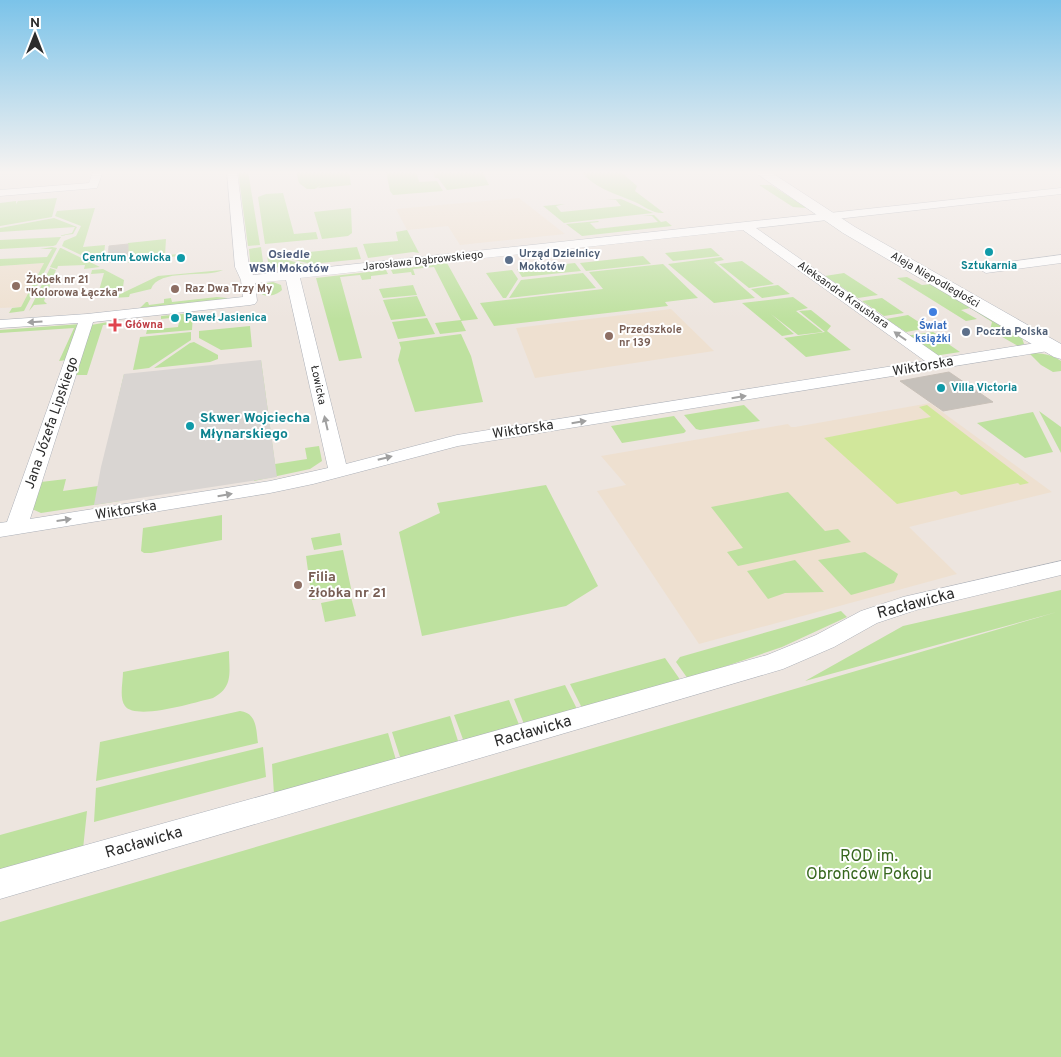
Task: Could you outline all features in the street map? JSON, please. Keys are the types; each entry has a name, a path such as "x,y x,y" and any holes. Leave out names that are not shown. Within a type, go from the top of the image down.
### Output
{"main road":[{"name":"Aleja Niepodległości","path":"844,220 1057,346"}],"street":[{"path":"0,324 87,318 250,301 248,280 242,267 237,220"},
{"name":"Jarosława Dąbrowskiego","path":"248,280 802,220"},
{"name":"Aleksandra Kraushara","path":"747,227 940,364"},
{"path":"986,269 1061,259"},
{"name":"Łowicka","path":"292,275 338,471"},
{"name":"Jana Józefa Lipskiego","path":"8,529 58,408 87,318"},
{"name":"Wiktorska","path":"8,529 218,496 305,479 457,441 1057,346"},
{"name":"Racławicka","path":"0,884 774,662 825,641 869,617 911,603 1061,568"}],"shaded area":[{"path":"402,220 548,220 565,234 460,245 448,226 407,230"},
{"name":"Żłobek nr 21 \"Kolorowa Łączka\"","path":"44,263 21,307 0,308 0,266"},
{"name":"Przedszkole nr 139","path":"671,309 714,351 535,378 516,328"},
{"name":"Skwer Wojciecha Młynarskiego","path":"261,360 277,477 94,505 101,467 124,374"},
{"path":"930,403 1052,492 909,527 957,574 699,644 597,491 626,485 601,456 788,424 791,427 795,427"}],"green space":[{"path":"0,220 33,220 0,226"},
{"path":"41,220 60,220 77,227 73,234 58,236 72,233 75,227 0,232 0,228"},
{"path":"66,220 91,220 83,247 105,245 103,263 98,263 62,246 64,241 76,236 81,226"},
{"path":"245,220 256,220 260,245 248,246"},
{"path":"261,220 290,220 294,234 316,232 318,239 265,244"},
{"path":"316,220 351,220 352,233 348,236 322,239"},
{"path":"561,220 588,220 564,223"},
{"path":"656,220 666,221 672,226 582,236 566,224 598,221 590,223 596,229 658,222"},
{"path":"407,230 419,253 413,252 368,258 363,244 398,241 396,232"},
{"path":"61,237 56,245 53,246 0,249 0,240"},
{"path":"166,239 165,255 181,254 180,258 180,256 169,257 169,259 128,263 128,243"},
{"path":"261,247 264,269 251,270 249,249"},
{"path":"357,247 361,259 311,264 291,259 290,254"},
{"path":"57,248 24,311 9,313 12,308 21,307 44,263 0,266 0,259 47,257 52,249 40,249"},
{"path":"60,248 100,267 84,269 85,265 58,266 57,269 50,267"},
{"path":"711,248 720,256 673,261 665,253"},
{"path":"267,255 304,264 304,265 269,268"},
{"path":"643,256 651,264 586,271 580,263"},
{"path":"721,257 724,260 714,262 755,298 714,303 668,264"},
{"path":"742,261 774,284 749,288 719,264"},
{"path":"447,263 478,319 461,321 466,331 440,334 435,323 461,320 434,267 413,269 415,275 412,275 411,272 393,274 391,270"},
{"path":"575,263 581,271 522,277 517,269"},
{"path":"663,264 698,298 665,302 668,306 494,326 480,303 603,289 589,272"},
{"path":"50,268 56,270 44,301 47,304 34,305 29,311"},
{"path":"103,269 124,280 123,287 112,293 98,294 104,273 91,274 92,270"},
{"path":"223,270 163,278 155,282 151,289 130,294 129,297 112,298 158,276"},
{"path":"386,270 388,274 371,276 371,279 362,280 360,275 340,277 362,358 339,361 316,278"},
{"path":"512,270 518,279 506,298 503,298 486,273"},
{"path":"583,273 596,288 509,298 521,280"},
{"path":"844,273 878,295 858,298 825,276"},
{"path":"907,277 922,285 933,284 1022,338 1024,344 1018,346 990,330 992,322 970,308 961,310 977,319 966,321 897,278"},
{"path":"273,282 281,285 282,290 277,294 270,296 258,292 261,284"},
{"path":"413,285 417,295 383,298 379,289"},
{"path":"778,285 790,294 762,298 751,289"},
{"path":"417,296 426,316 391,320 383,300"},
{"path":"217,297 227,298 227,300 140,308 146,302 149,305 164,303 164,299 171,298 172,302"},
{"path":"793,297 808,308 796,311 823,332 798,335 771,314 794,334 782,336 742,303"},
{"path":"882,298 904,313 884,316 862,301"},
{"path":"811,310 831,326 827,331 851,350 806,357 784,338 825,332 799,311"},
{"path":"193,313 192,330 146,334 147,330 178,327 180,317 161,319 161,316"},
{"path":"908,315 928,328 906,332 886,319"},
{"path":"427,318 435,334 398,339 392,322"},
{"path":"114,321 113,324 103,325 87,375 75,375 91,325"},
{"path":"81,324 67,360 59,361 74,328 0,333 0,330"},
{"path":"250,326 252,347 221,350 199,338 199,331"},
{"path":"191,332 191,340 149,368 133,370 140,337"},
{"path":"933,332 960,352 934,356 905,336"},
{"path":"461,334 471,356 483,402 415,412 398,360 401,348 399,342"},
{"path":"194,342 218,355 218,359 210,362 154,368 190,343"},
{"path":"1029,353 1046,354 1058,359 1061,361 1061,371 1053,372 1041,365"},
{"path":"261,360 275,464 307,459 305,448 319,446 322,461 310,469 254,481"},
{"path":"124,374 120,501 41,513 32,509 41,482 66,479 63,491 98,486"},
{"path":"744,405 760,421 700,430 696,429 684,415"},
{"path":"927,405 1029,483 1020,485 1018,483 961,495 956,491 897,504 824,438 931,417 919,407"},
{"path":"1039,411 1061,427 1061,453"},
{"path":"1033,412 1053,452 1025,458 977,423"},
{"path":"674,416 686,431 684,433 622,443 611,426"},
{"path":"546,485 598,586 566,606 422,636 399,532 440,513 437,503"},
{"path":"788,492 825,531 838,529 851,542 738,566 727,552 743,548 711,507"},
{"path":"222,515 222,540 151,553 141,551 143,528"},
{"path":"340,533 342,545 314,550 311,538"},
{"path":"343,550 352,593 312,600 306,556"},
{"path":"865,552 898,574 894,583 851,595 818,560"},
{"path":"795,560 824,592 785,593 768,599 747,571"},
{"name":"ROD im. Obrońców Pokoju","path":"1061,590 1061,1057 0,1057 0,922 1057,612 805,681 903,626"},
{"path":"351,597 356,616 325,622 321,603"},
{"path":"841,611 847,617 782,647 688,679 676,662 680,657"},
{"path":"229,651 229,678 227,684 220,694 213,698 167,709 141,712 131,710 123,703 123,672"},
{"path":"665,658 681,681 583,710 570,684"},
{"path":"565,685 578,711 524,724 514,699"},
{"path":"509,700 520,727 464,742 454,715"},
{"path":"240,711 246,712 253,718 258,743 96,781 100,742"},
{"path":"450,716 459,744 401,760 392,732"},
{"path":"388,733 396,760 274,794 272,764"},
{"path":"263,747 266,777 94,822 96,788"},
{"path":"87,811 83,849 0,873 0,835"}],"building":[{"path":"128,244 128,259 108,262 109,246"},
{"name":"Villa Victoria","path":"949,372 993,402 943,411 900,381"}],"place":[{"name":"Sztukarnia","path":"989,252"},
{"name":"Centrum Łowicka","path":"181,258"},
{"name":"Urząd Dzielnicy Mokotów","path":"509,260"},
{"name":"Żłobek nr 21 \"Kolorowa Łączka\"","path":"16,286"},
{"name":"Raz Dwa Trzy My","path":"175,289"},
{"name":"Świat książki","path":"933,312"},
{"name":"Paweł Jasienica","path":"175,318"},
{"name":"Główna","path":"115,325"},
{"name":"Poczta Polska","path":"966,332"},
{"name":"Przedszkole nr 139","path":"609,336"},
{"name":"Villa Victoria","path":"941,388"},
{"name":"Skwer Wojciecha Młynarskiego","path":"190,426"},
{"name":"Filia żłobka nr 21","path":"298,585"}],"district":[{"name":"Osiedle WSM Mokotów","path":"289,262"}]}
